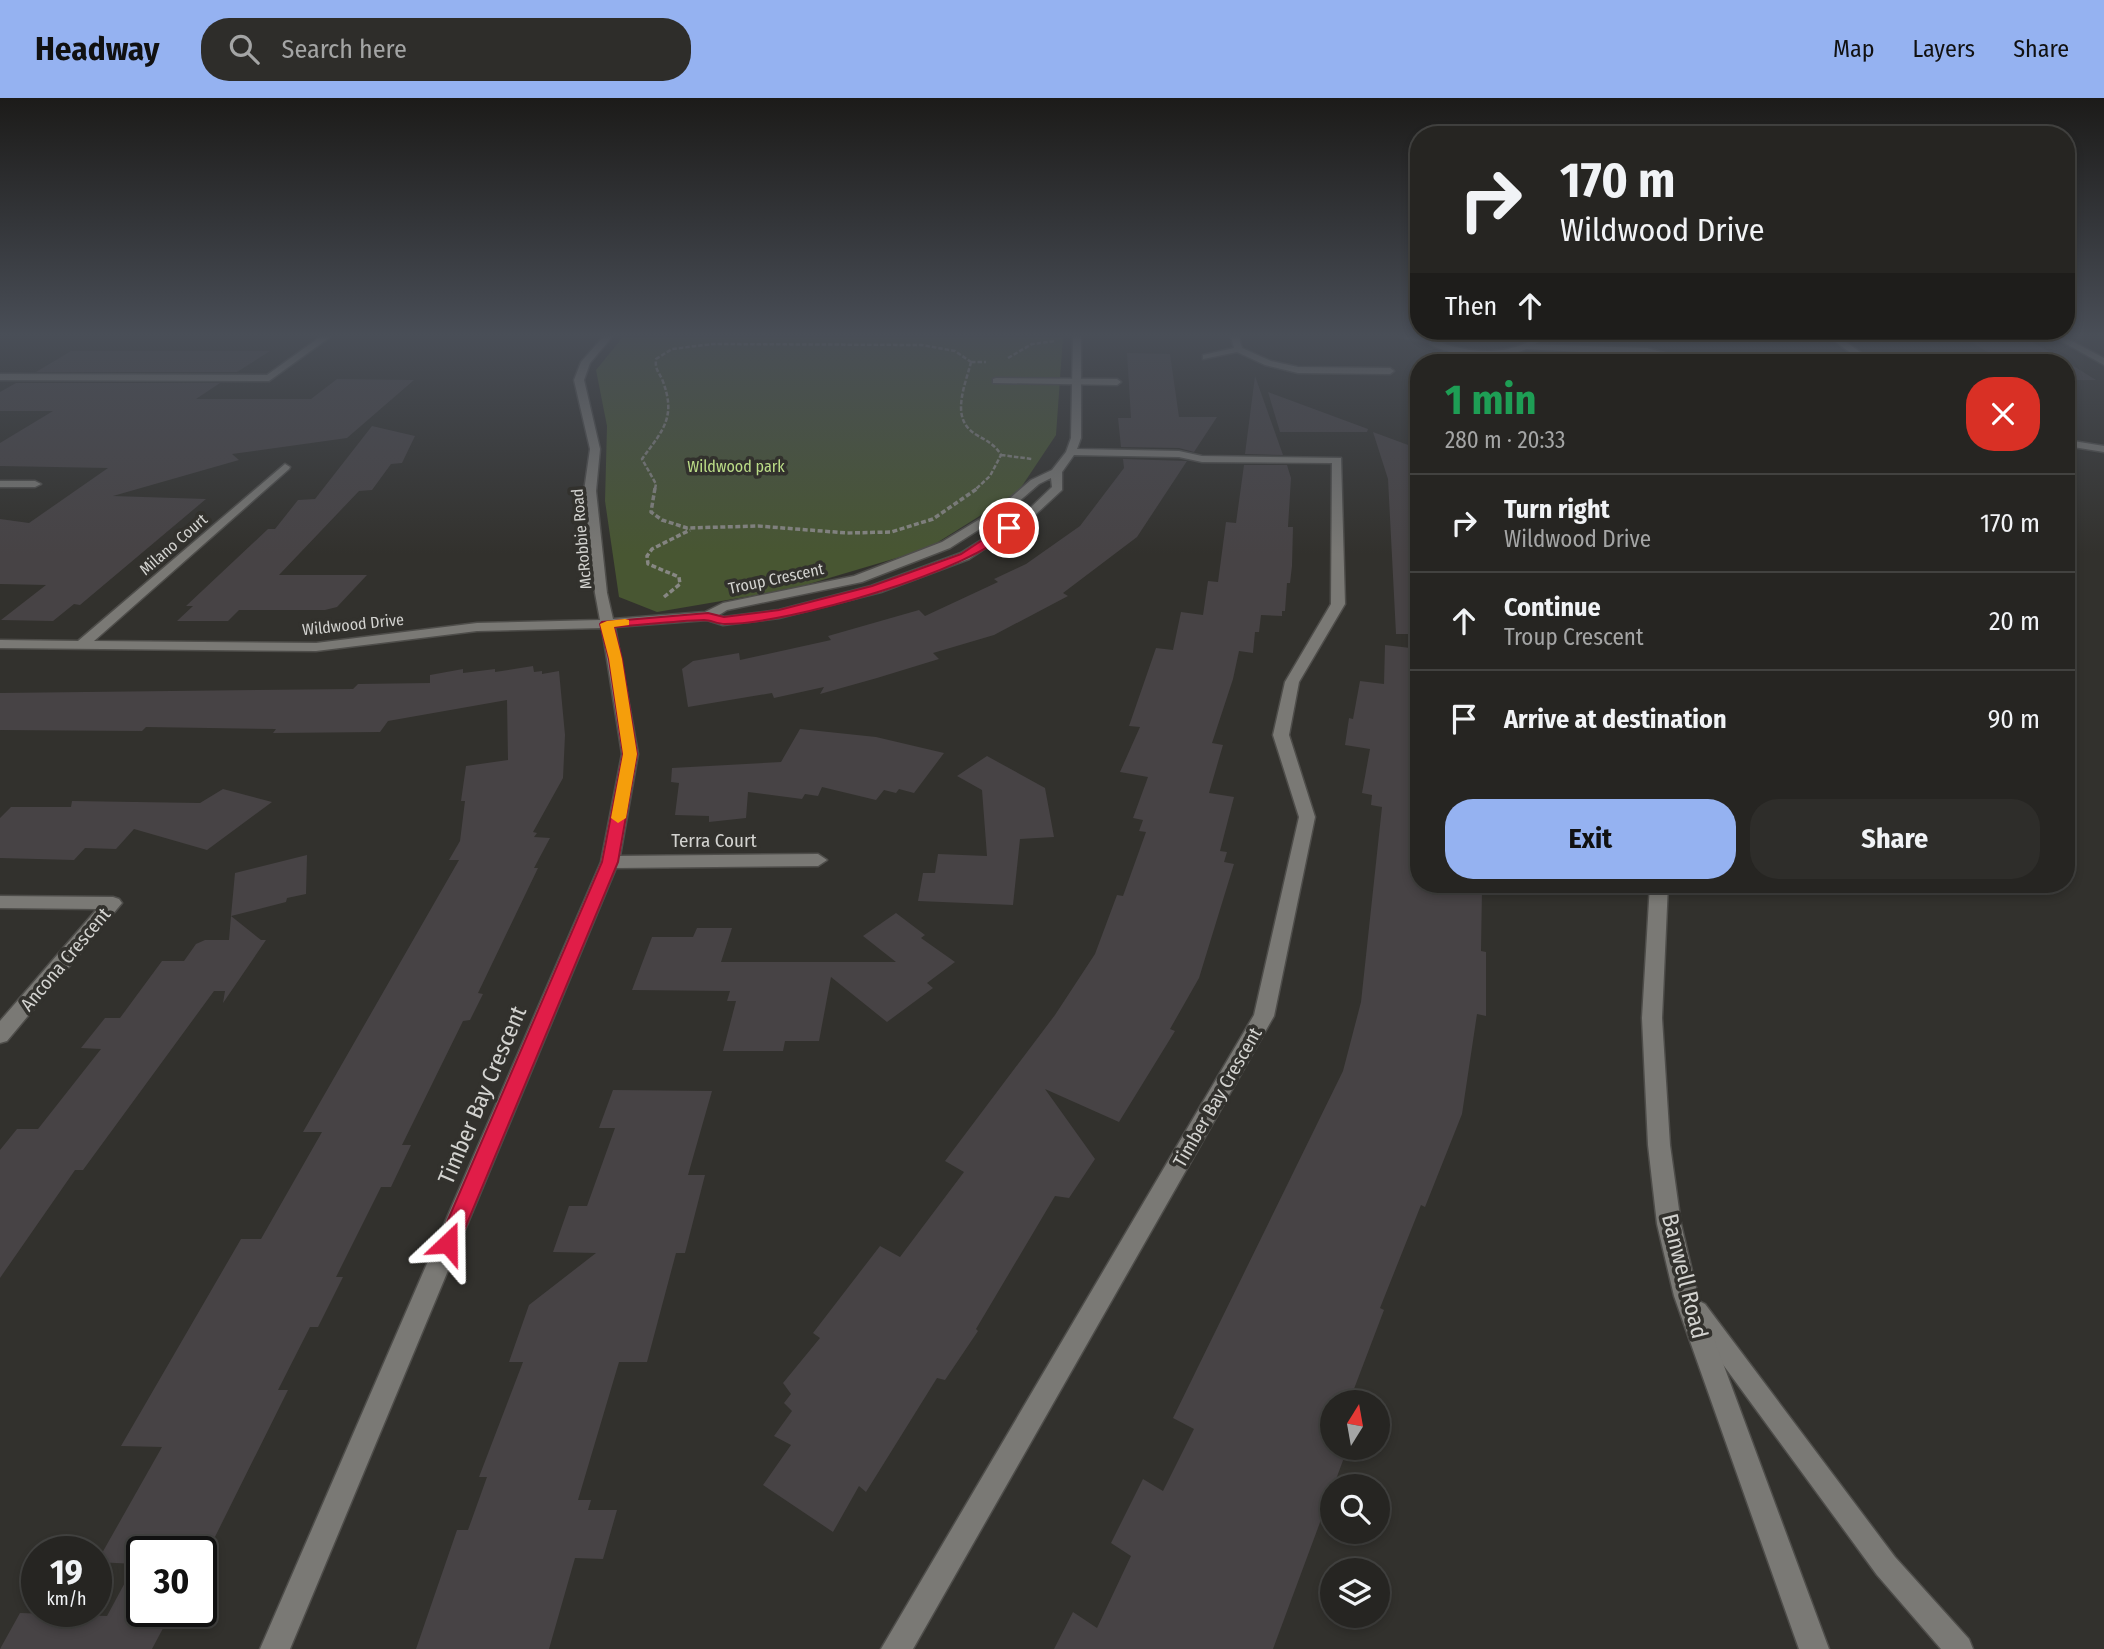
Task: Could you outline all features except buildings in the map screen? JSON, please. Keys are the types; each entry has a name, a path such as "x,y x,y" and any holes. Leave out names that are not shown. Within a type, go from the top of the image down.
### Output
{"street":[{"name":"McRobbie Road","path":"586,409 595,449 590,491 607,624"},
{"name":"Troup Crescent","path":"708,616 723,607 857,579 946,545 1004,509 1035,482 1059,468 1071,452 1076,438 1077,409"},
{"path":"2075,444 2104,449"},
{"name":"Timber Bay Crescent","path":"896,1649 1264,1016 1307,817 1281,735 1292,682 1338,604 1337,460 1202,459 1179,454 1071,452"},
{"name":"Timber Bay Crescent","path":"1059,468 1183,464 1202,459"},
{"name":"Milano Court","path":"81,645 285,467"},
{"name":"Troup Crescent","path":"708,616 723,621 779,614 876,589 965,556 1031,513 1058,488 1059,468"},
{"path":"0,484 35,484"},
{"name":"Wildwood Drive","path":"0,644 316,647 477,627 607,624 708,616"},
{"name":"Timber Bay Crescent","path":"275,1649 610,862 630,754 607,624"},
{"name":"Terra Court","path":"610,862 818,860"},
{"name":"Banwell Road","path":"1658,893 1652,1018 1659,1145 1669,1224 1686,1296 1814,1649"},
{"name":"Ancona Crescent","path":"0,902 113,903 0,1035"}],"lane":[{"path":"1686,1296 1886,1566 1959,1649"}],"path":[{"path":"668,409 669,417 664,429 642,459 656,484 651,512 661,523 691,529 759,526 881,533 910,528 932,520 971,494 994,472 1001,455 998,446 970,430 961,421 960,409"},
{"path":"1001,455 1038,460"},
{"path":"661,599 680,584 679,577 648,564 647,556 652,549 691,529"}],"green space":[{"name":"Wildwood park","path":"604,409 1058,409 1056,435 1018,492 927,549 792,589 657,612 619,597 605,501 607,426"}],"slow traffic":[{"path":"618,818 630,754 607,624 625,623"}],"route":[{"path":"448,1243 610,862 630,754 607,624 708,616 723,621 779,614 876,589 965,556 1009,528"}]}
